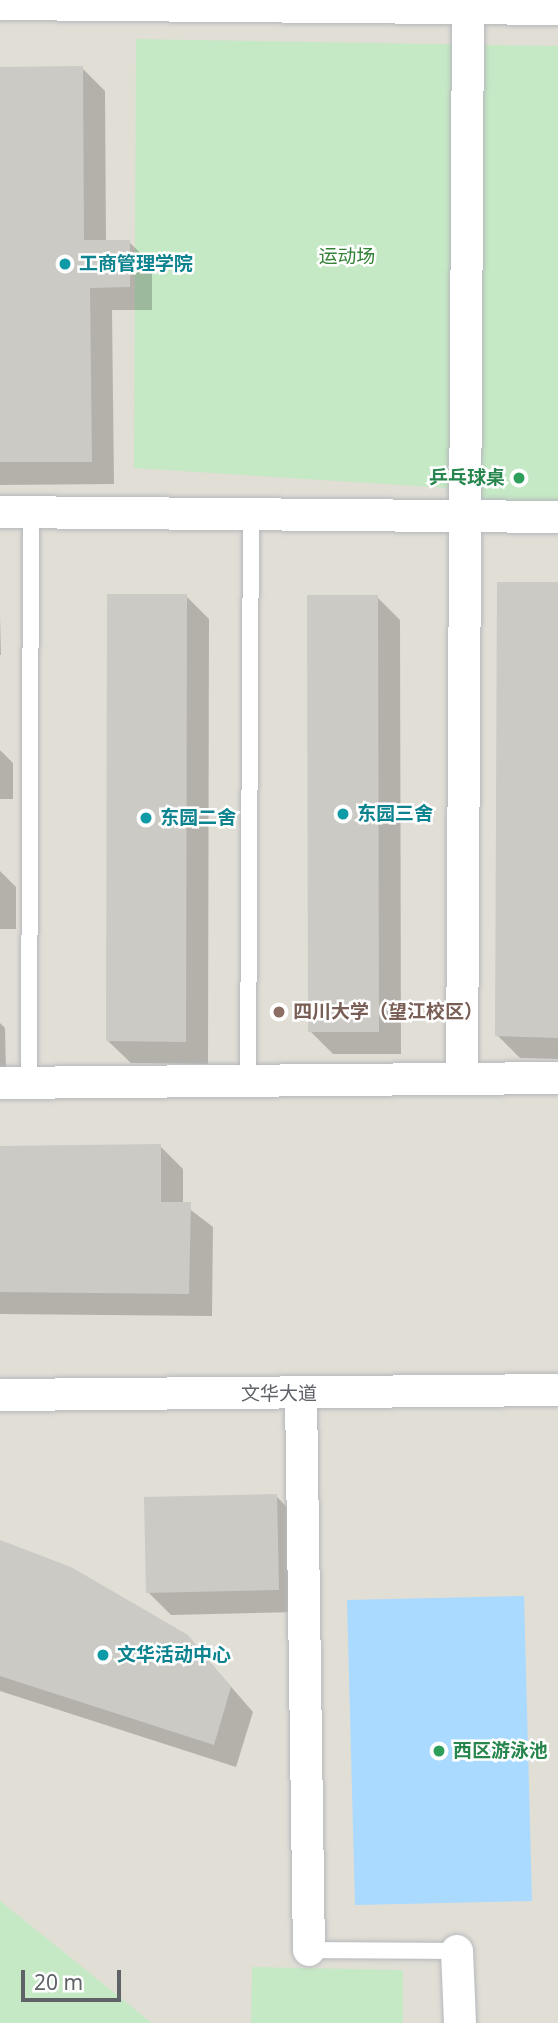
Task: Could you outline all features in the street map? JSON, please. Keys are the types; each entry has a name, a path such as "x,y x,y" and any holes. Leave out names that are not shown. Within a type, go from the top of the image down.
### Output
{"street":[{"path":"0,4 468,4 558,9"},
{"path":"461,1079 467,516 468,4"},
{"path":"0,512 558,517"},
{"path":"14,1083 558,1078"},
{"name":"文华大道","path":"0,1395 558,1390"},
{"path":"301,1394 309,1951"},
{"path":"457,1951 460,2023"}],"lane":[{"path":"14,1083 31,512"},
{"path":"248,1080 251,516"},
{"path":"309,1951 457,1951"}],"shaded area":[{"name":"四川大学（望江校区）","path":"0,0 558,0 558,2023 0,2023"}],"green space":[{"name":"运动场","path":"136,39 558,46 558,508 479,508 479,490 134,468"},
{"path":"0,1901 152,2023 0,2023"},
{"path":"252,1967 403,1970 403,2023 251,2023"}],"water":[{"name":"西区游泳池","path":"524,1596 532,1901 355,1905 347,1600"}],"building":[{"name":"工商管理学院","path":"83,66 84,240 130,240 130,287 90,288 92,462 0,462 0,67"},
{"path":"497,582 558,582 558,1038 495,1036"},
{"name":"东园二舍","path":"107,594 187,594 186,1042 106,1041"},
{"name":"东园三舍","path":"307,595 378,595 379,1032 308,1032"},
{"path":"161,1144 161,1202 191,1202 189,1294 0,1292 0,1146"},
{"path":"277,1494 279,1590 146,1593 144,1497"},
{"name":"文华活动中心","path":"0,1540 71,1567 188,1635 231,1687 214,1745 0,1676"}],"place":[{"name":"工商管理学院","path":"65,264"},
{"name":"乒乓球桌","path":"519,478"},
{"name":"东园三舍","path":"343,814"},
{"name":"东园二舍","path":"146,818"},
{"name":"四川大学（望江校区）","path":"279,1012"},
{"name":"文华活动中心","path":"103,1655"},
{"name":"西区游泳池","path":"439,1751"}]}
